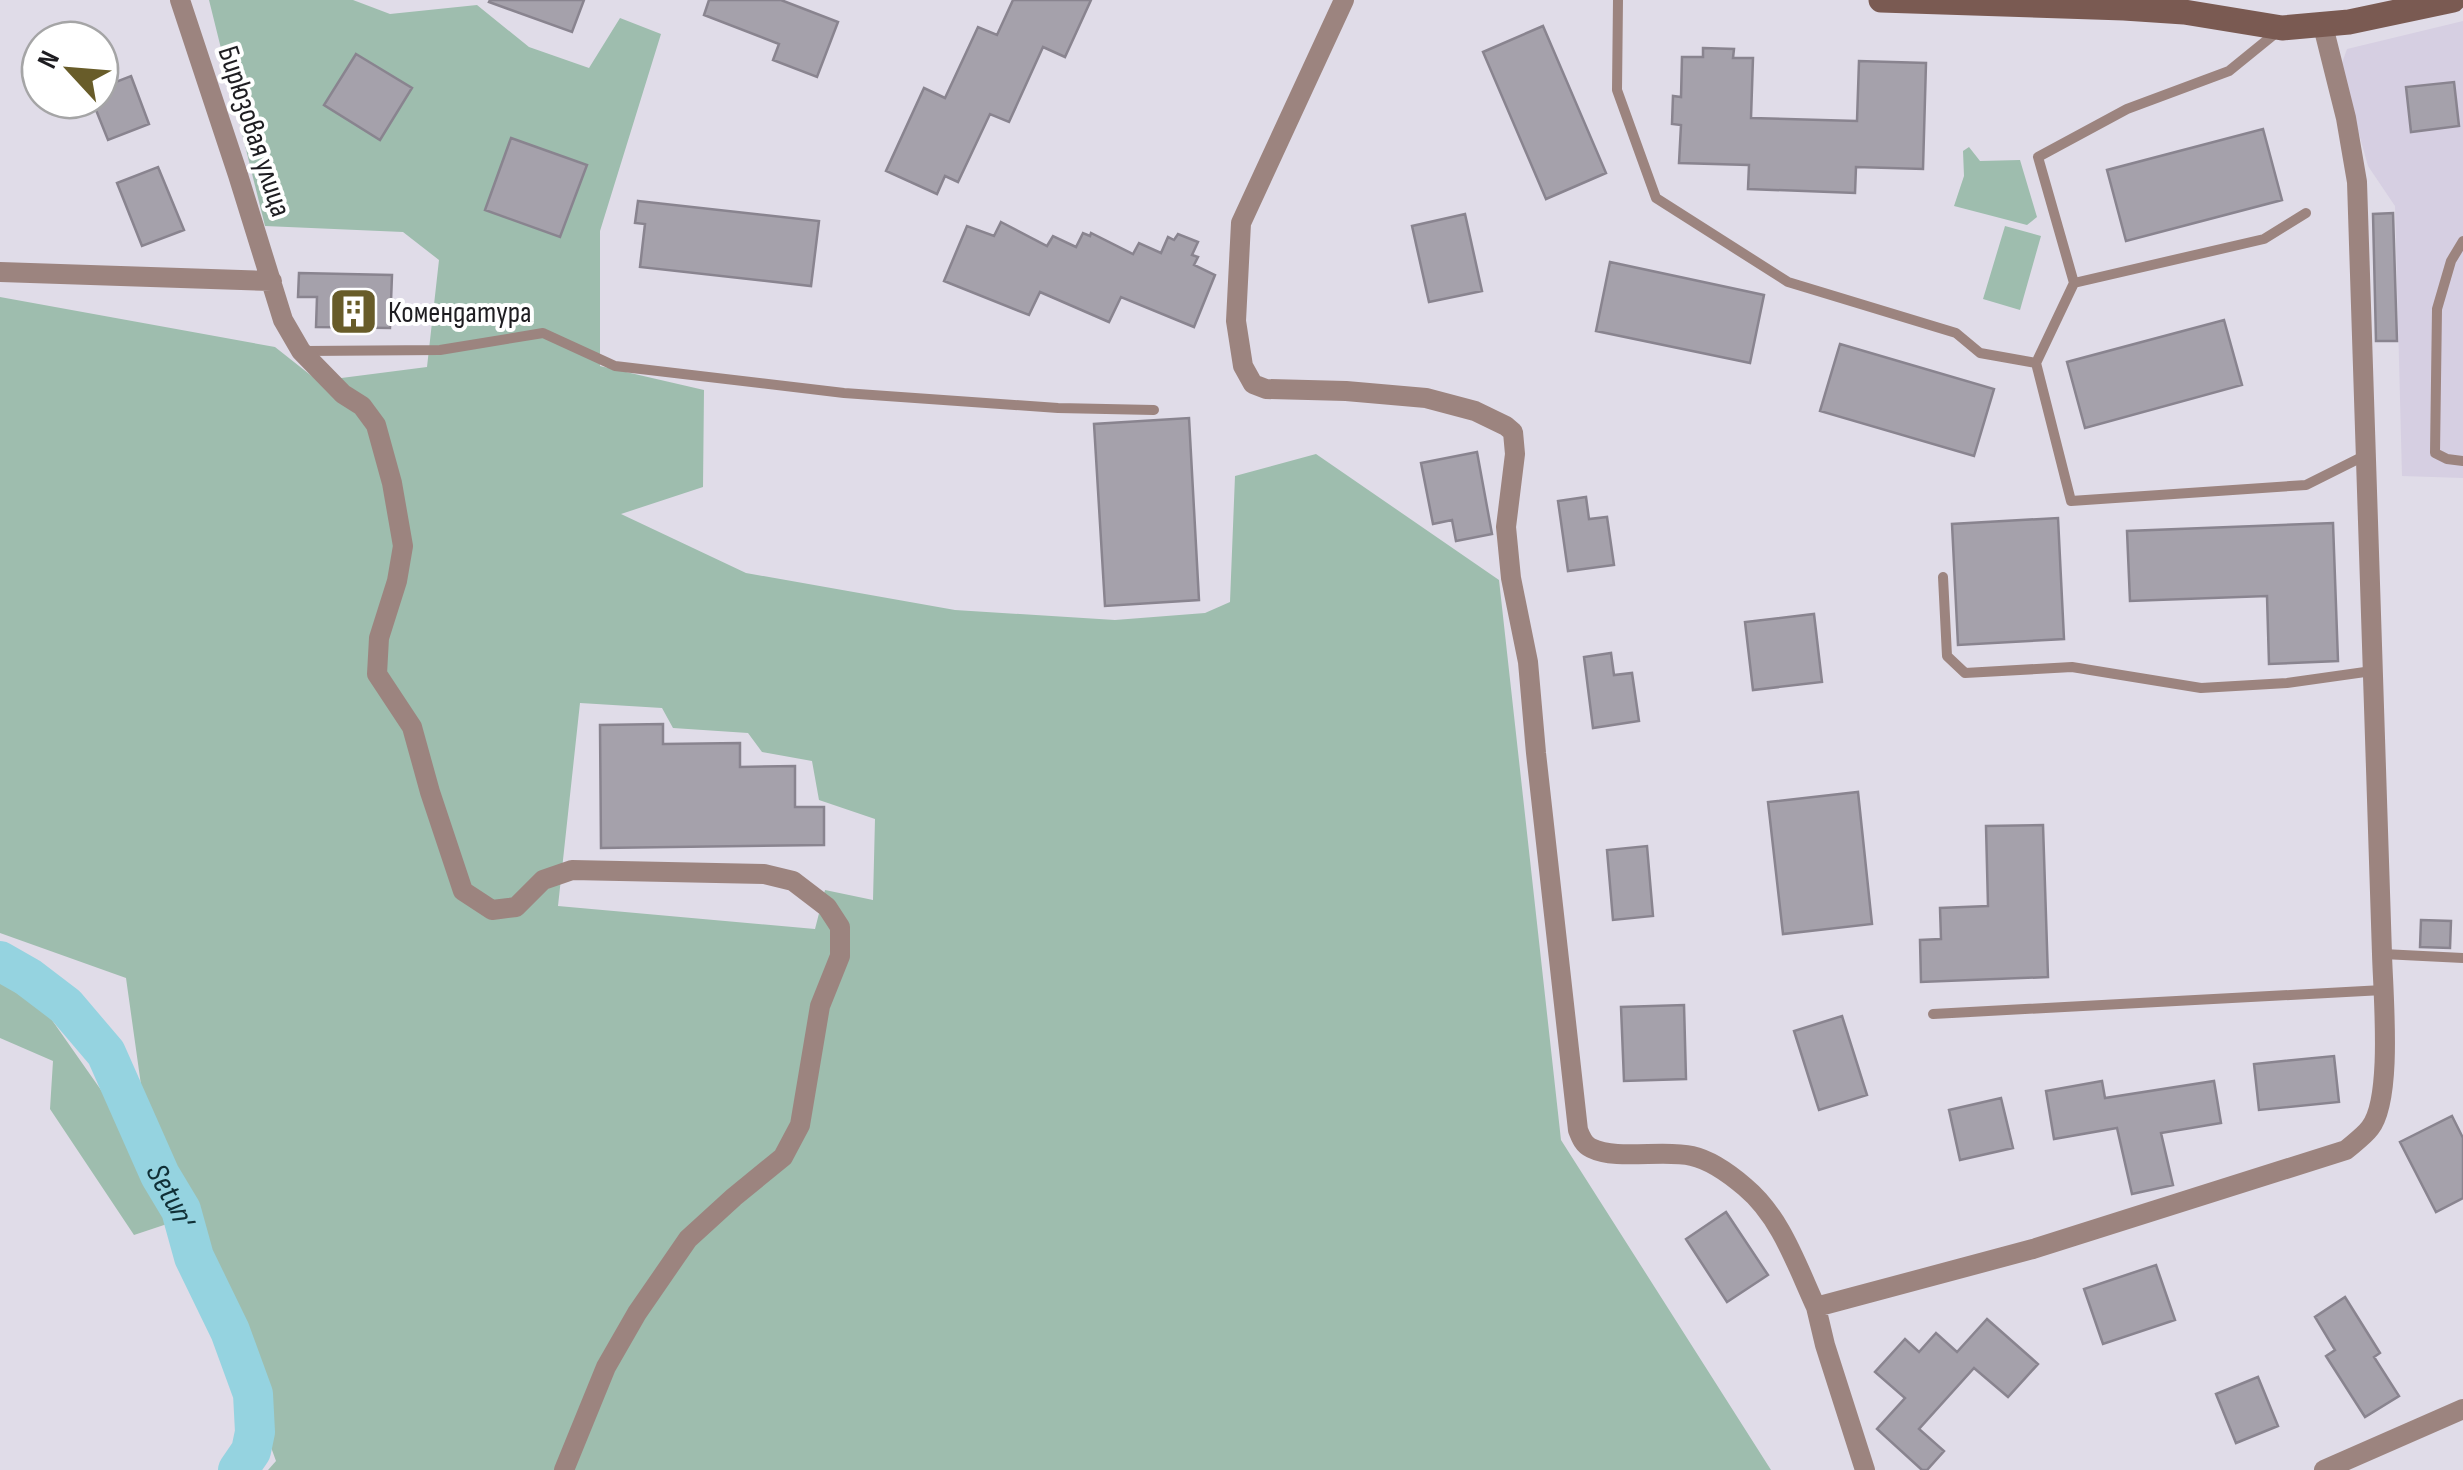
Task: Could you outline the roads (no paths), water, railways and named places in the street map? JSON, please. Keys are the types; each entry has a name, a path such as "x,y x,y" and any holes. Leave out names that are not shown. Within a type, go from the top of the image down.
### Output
{"street":[{"name":"Бирюзовая улица","path":"180,0 283,320 300,351"},
{"path":"1344,0 1241,223 1236,321 1243,366 1253,384 1266,389 1346,390 1426,398 1475,411 1513,432 1515,454 1506,527 1510,578 1528,662 1578,1130 1583,1142 1603,1152 1697,1156 1746,1186 1764,1206 1788,1244 1816,1307 1866,1470"},
{"path":"1880,0 2184,12 2282,28 2323,26 2453,0"},
{"path":"1816,1307 2033,1249 2346,1150 2370,1128 2380,1108 2383,990 2357,182 2323,26"},
{"path":"0,272 272,280"},
{"path":"300,351 343,394 362,406 376,425 403,546 397,581 379,638 377,674 412,726 464,890 492,910 516,907 543,880 572,870 764,874 793,881 827,907 840,928 840,956 820,1006 800,1125 783,1157 688,1239 637,1313 606,1367 564,1470"},
{"path":"2324,1470 2463,1409"}],"lane":[{"path":"1618,0 1616,90 1656,198 1788,282 1956,333 1980,353 2036,363"},
{"path":"2282,28 2228,70 2127,109 2038,157 2074,283 2036,363 2071,502 2306,485 2366,455"},
{"path":"2074,283 2264,240 2306,213"},
{"path":"2463,242 2452,261 2437,309 2435,453 2463,461"},
{"path":"300,351 440,350 543,333 615,366 844,392 1058,408 1154,410"},
{"path":"1942,577 1947,656 1965,673 2072,667 2201,688 2287,683 2373,671"},
{"path":"2382,954 2463,958"},
{"path":"1933,1014 2383,990"}],"waterway":[{"name":"Setun'","path":"0,961 66,1006 106,1053 160,1175 181,1210 194,1257 230,1331 253,1394 255,1432 251,1451 238,1470"}],"place":[{"name":"Комендатура","path":"353,312"}]}
